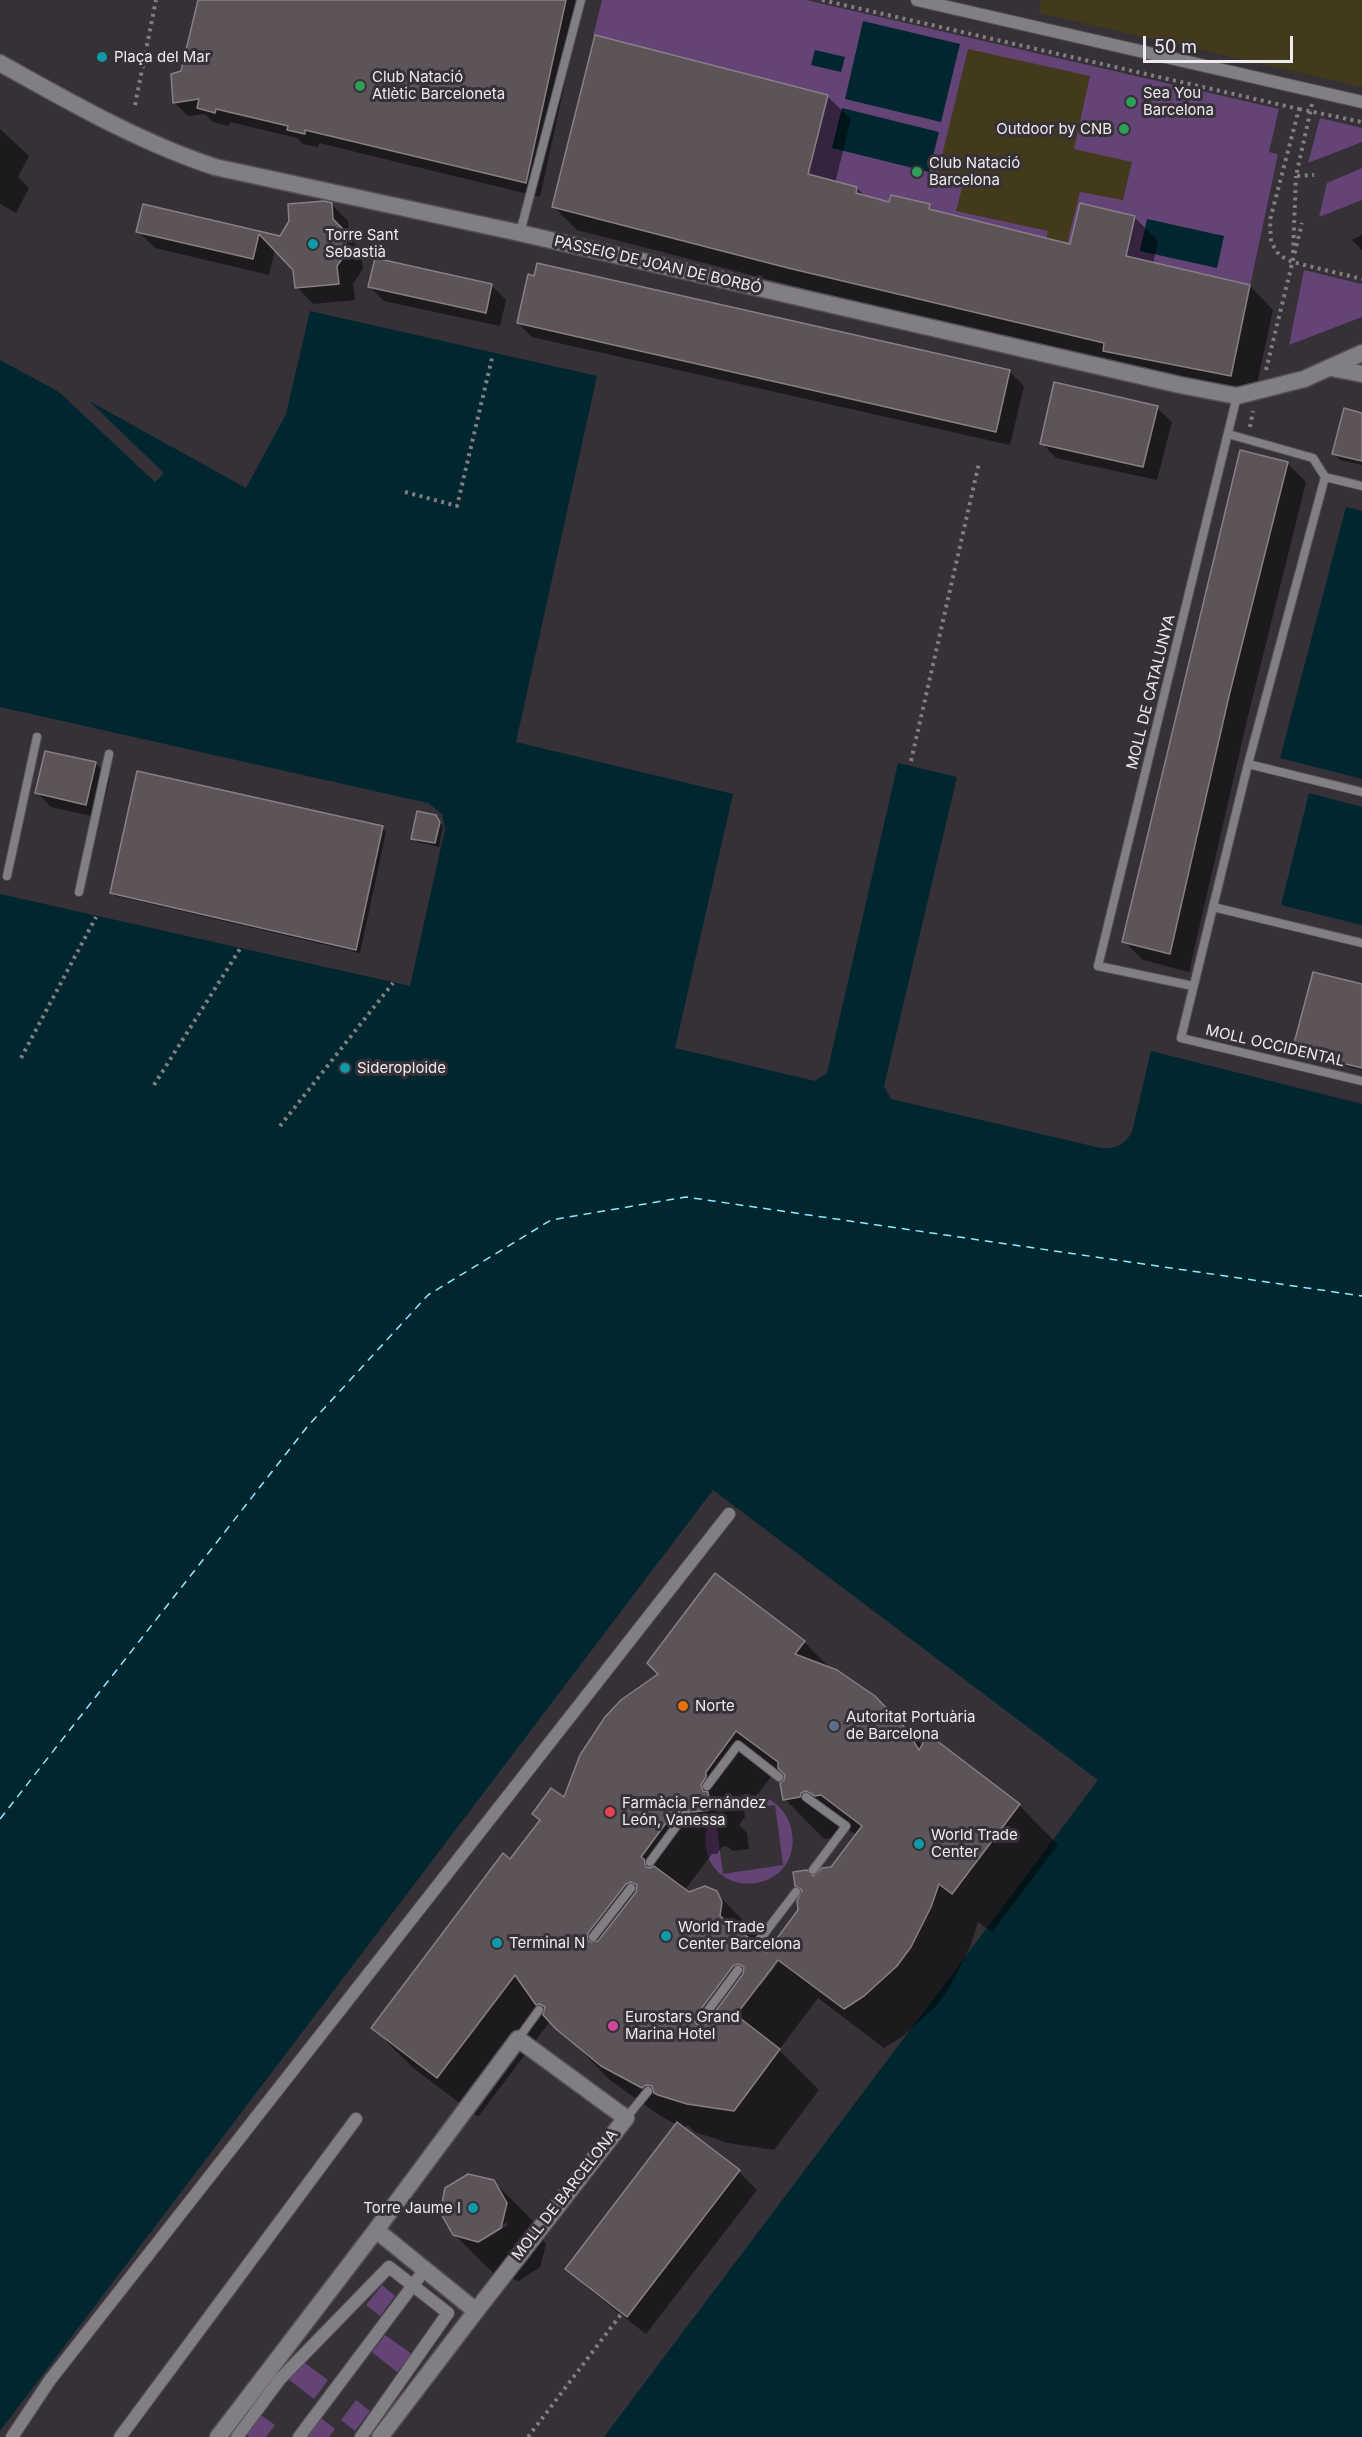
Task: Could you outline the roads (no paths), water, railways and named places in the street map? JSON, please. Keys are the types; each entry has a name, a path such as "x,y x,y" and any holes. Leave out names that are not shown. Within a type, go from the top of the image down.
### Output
{"street":[{"path":"917,0 1362,102"},
{"name":"PASSEIG DE JOAN DE BORBÓ","path":"0,63 114,126 176,154 215,167 520,234 1179,385 1237,396 1304,379 1362,353"},
{"path":"1331,368 1362,374"},
{"path":"12,2437 50,2380 729,1514"},
{"path":"219,2437 518,2039"},
{"name":"MOLL DE BARCELONA","path":"380,2437 626,2118 518,2039"},
{"path":"120,2437 356,2119"},
{"path":"376,2230 476,2311"},
{"path":"237,2437 280,2379 389,2267 417,2281 448,2313 362,2437"},
{"path":"299,2437 417,2281"}],"lane":[{"path":"520,234 581,0"},
{"name":"MOLL DE CATALUNYA","path":"1193,986 1098,966 1237,396"},
{"path":"1228,434 1313,458 1325,477 1362,486"},
{"path":"1193,986 1248,764 1325,477"},
{"path":"7,876 37,737"},
{"path":"79,892 109,754"},
{"path":"1248,764 1362,792"},
{"path":"1213,907 1362,943"},
{"name":"MOLL OCCIDENTAL","path":"1193,986 1181,1038 1362,1081"},
{"path":"708,1786 738,1745 779,1776"},
{"path":"806,1797 846,1826 813,1870"},
{"path":"650,1862 686,1813"},
{"path":"593,1937 631,1888"},
{"path":"757,1943 796,1892"},
{"path":"701,2020 738,1970"},
{"path":"518,2039 539,2010"},
{"path":"626,2118 648,2091"}],"water":[{"path":"863,21 960,44 941,122 845,99"},
{"path":"815,50 845,57 841,72 811,65"},
{"path":"842,108 939,132 929,172 832,148"},
{"path":"1147,219 1224,236 1217,268 1140,251"},
{"path":"310,311 597,376 516,742 733,794 675,1048 815,1081 827,1073 898,763 957,777 884,1086 891,1099 1101,1148 1111,1148 1123,1143 1132,1132 1151,1051 1362,1104 1362,2437 604,2437 1098,1780 713,1490 0,2431 0,894 410,986 445,829 442,814 428,803 0,707 0,360 59,392 155,482 164,473 89,401 246,488 286,414"},
{"path":"1346,507 1362,511 1362,779 1280,758"},
{"path":"1309,793 1362,807 1362,925 1281,905"}],"place":[{"name":"Plaça del Mar","path":"102,57"},
{"name":"Club Natació Atlètic Barceloneta","path":"360,86"},
{"name":"Sea You Barcelona","path":"1131,102"},
{"name":"Outdoor by CNB","path":"1124,129"},
{"name":"Club Natació Barcelona","path":"917,172"},
{"name":"Torre Sant Sebastià","path":"313,244"},
{"name":"Sideroploide","path":"345,1068"},
{"name":"Norte","path":"683,1706"},
{"name":"Autoritat Portuària de Barcelona","path":"834,1726"},
{"name":"Farmàcia Fernández León, Vanessa","path":"610,1812"},
{"name":"World Trade Center","path":"919,1844"},
{"name":"World Trade Center Barcelona","path":"666,1936"},
{"name":"Terminal N","path":"497,1943"},
{"name":"Eurostars Grand Marina Hotel","path":"613,2026"},
{"name":"Torre Jaume I","path":"473,2208"}]}
